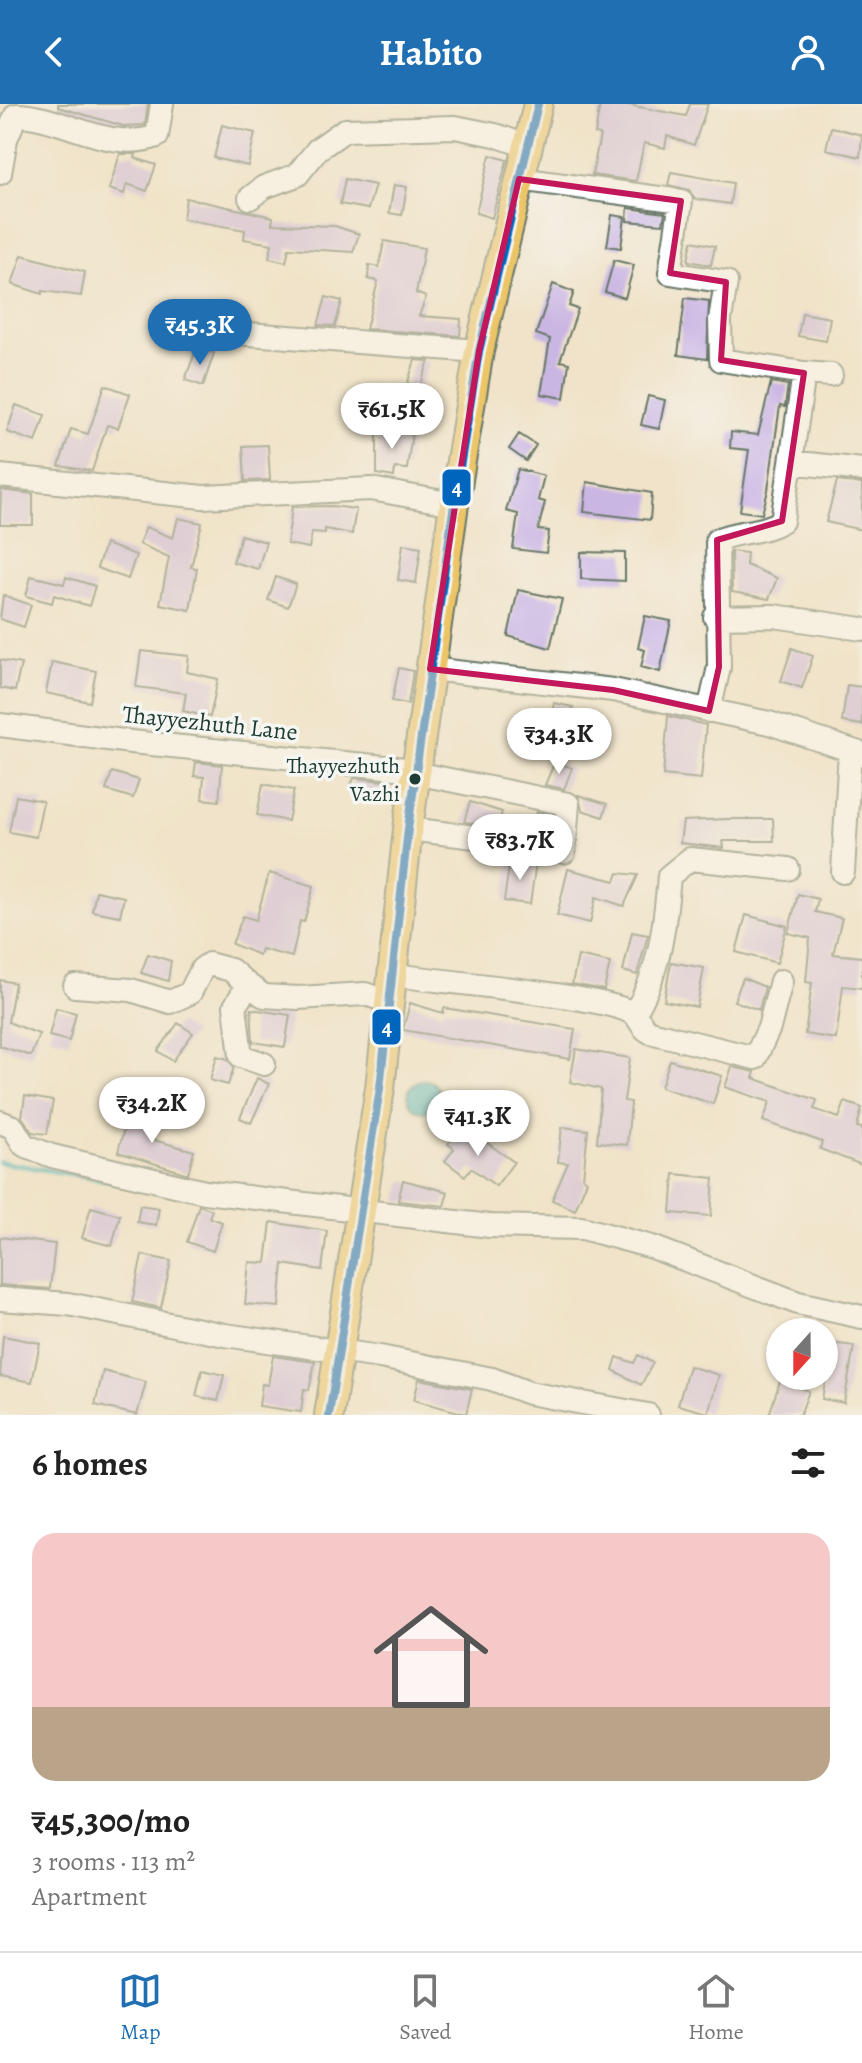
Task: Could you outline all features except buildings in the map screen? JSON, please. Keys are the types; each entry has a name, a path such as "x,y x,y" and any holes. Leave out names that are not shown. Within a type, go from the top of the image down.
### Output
{"main road":[{"path":"329,1415 392,989 415,771 454,504 479,351 538,104"}],"street":[{"path":"0,173 6,139 16,115 83,133 147,140 157,136 162,104"},
{"path":"250,198 264,187 297,175 318,149 345,130 455,127 495,135 527,146"},
{"path":"519,179 681,201 670,273 726,282 720,320 721,360 831,375"},
{"path":"179,329 479,351"},
{"path":"709,711 719,667 715,617 717,540 729,534 769,529 782,521 804,373"},
{"path":"791,462 862,470"},
{"path":"0,476 203,497 371,489 454,504"},
{"path":"715,617 774,616 862,629"},
{"path":"430,669 613,690 769,723 856,752 843,872"},
{"name":"Thayyezhuth Lane","path":"0,725 131,742 415,771 568,804 564,852"},
{"path":"408,829 484,838"},
{"path":"634,1014 649,989 665,921 669,876 690,859 788,869"},
{"path":"75,986 131,990 170,1002 190,993 202,969 209,964 231,970 264,996 298,998 365,994 392,989 587,1001 634,1014 650,1032 755,1058 769,1028 781,981"},
{"path":"248,985 235,1006 241,1056 264,1064"},
{"path":"0,1122 13,1127 24,1145 52,1156 205,1192 490,1226 582,1228 652,1247 798,1303 862,1317"},
{"path":"0,1299 68,1304 492,1379 529,1393 648,1415"}],"highlighted area":[{"path":"519,179 681,201 670,273 726,282 721,360 804,373 782,521 717,540 719,667 709,711 613,690 430,669 479,351"}],"water":[{"path":"424,1080 435,1085 440,1096 435,1107 424,1112 413,1107 408,1096 413,1085"}],"waterway":[{"path":"0,1162 113,1181"}],"transit line":[{"name":"4","path":"329,1415 380,1088 408,829 454,504 479,351 538,104"}],"place":[{"name":"Thayyezhuth Vazhi","path":"415,779"}]}
